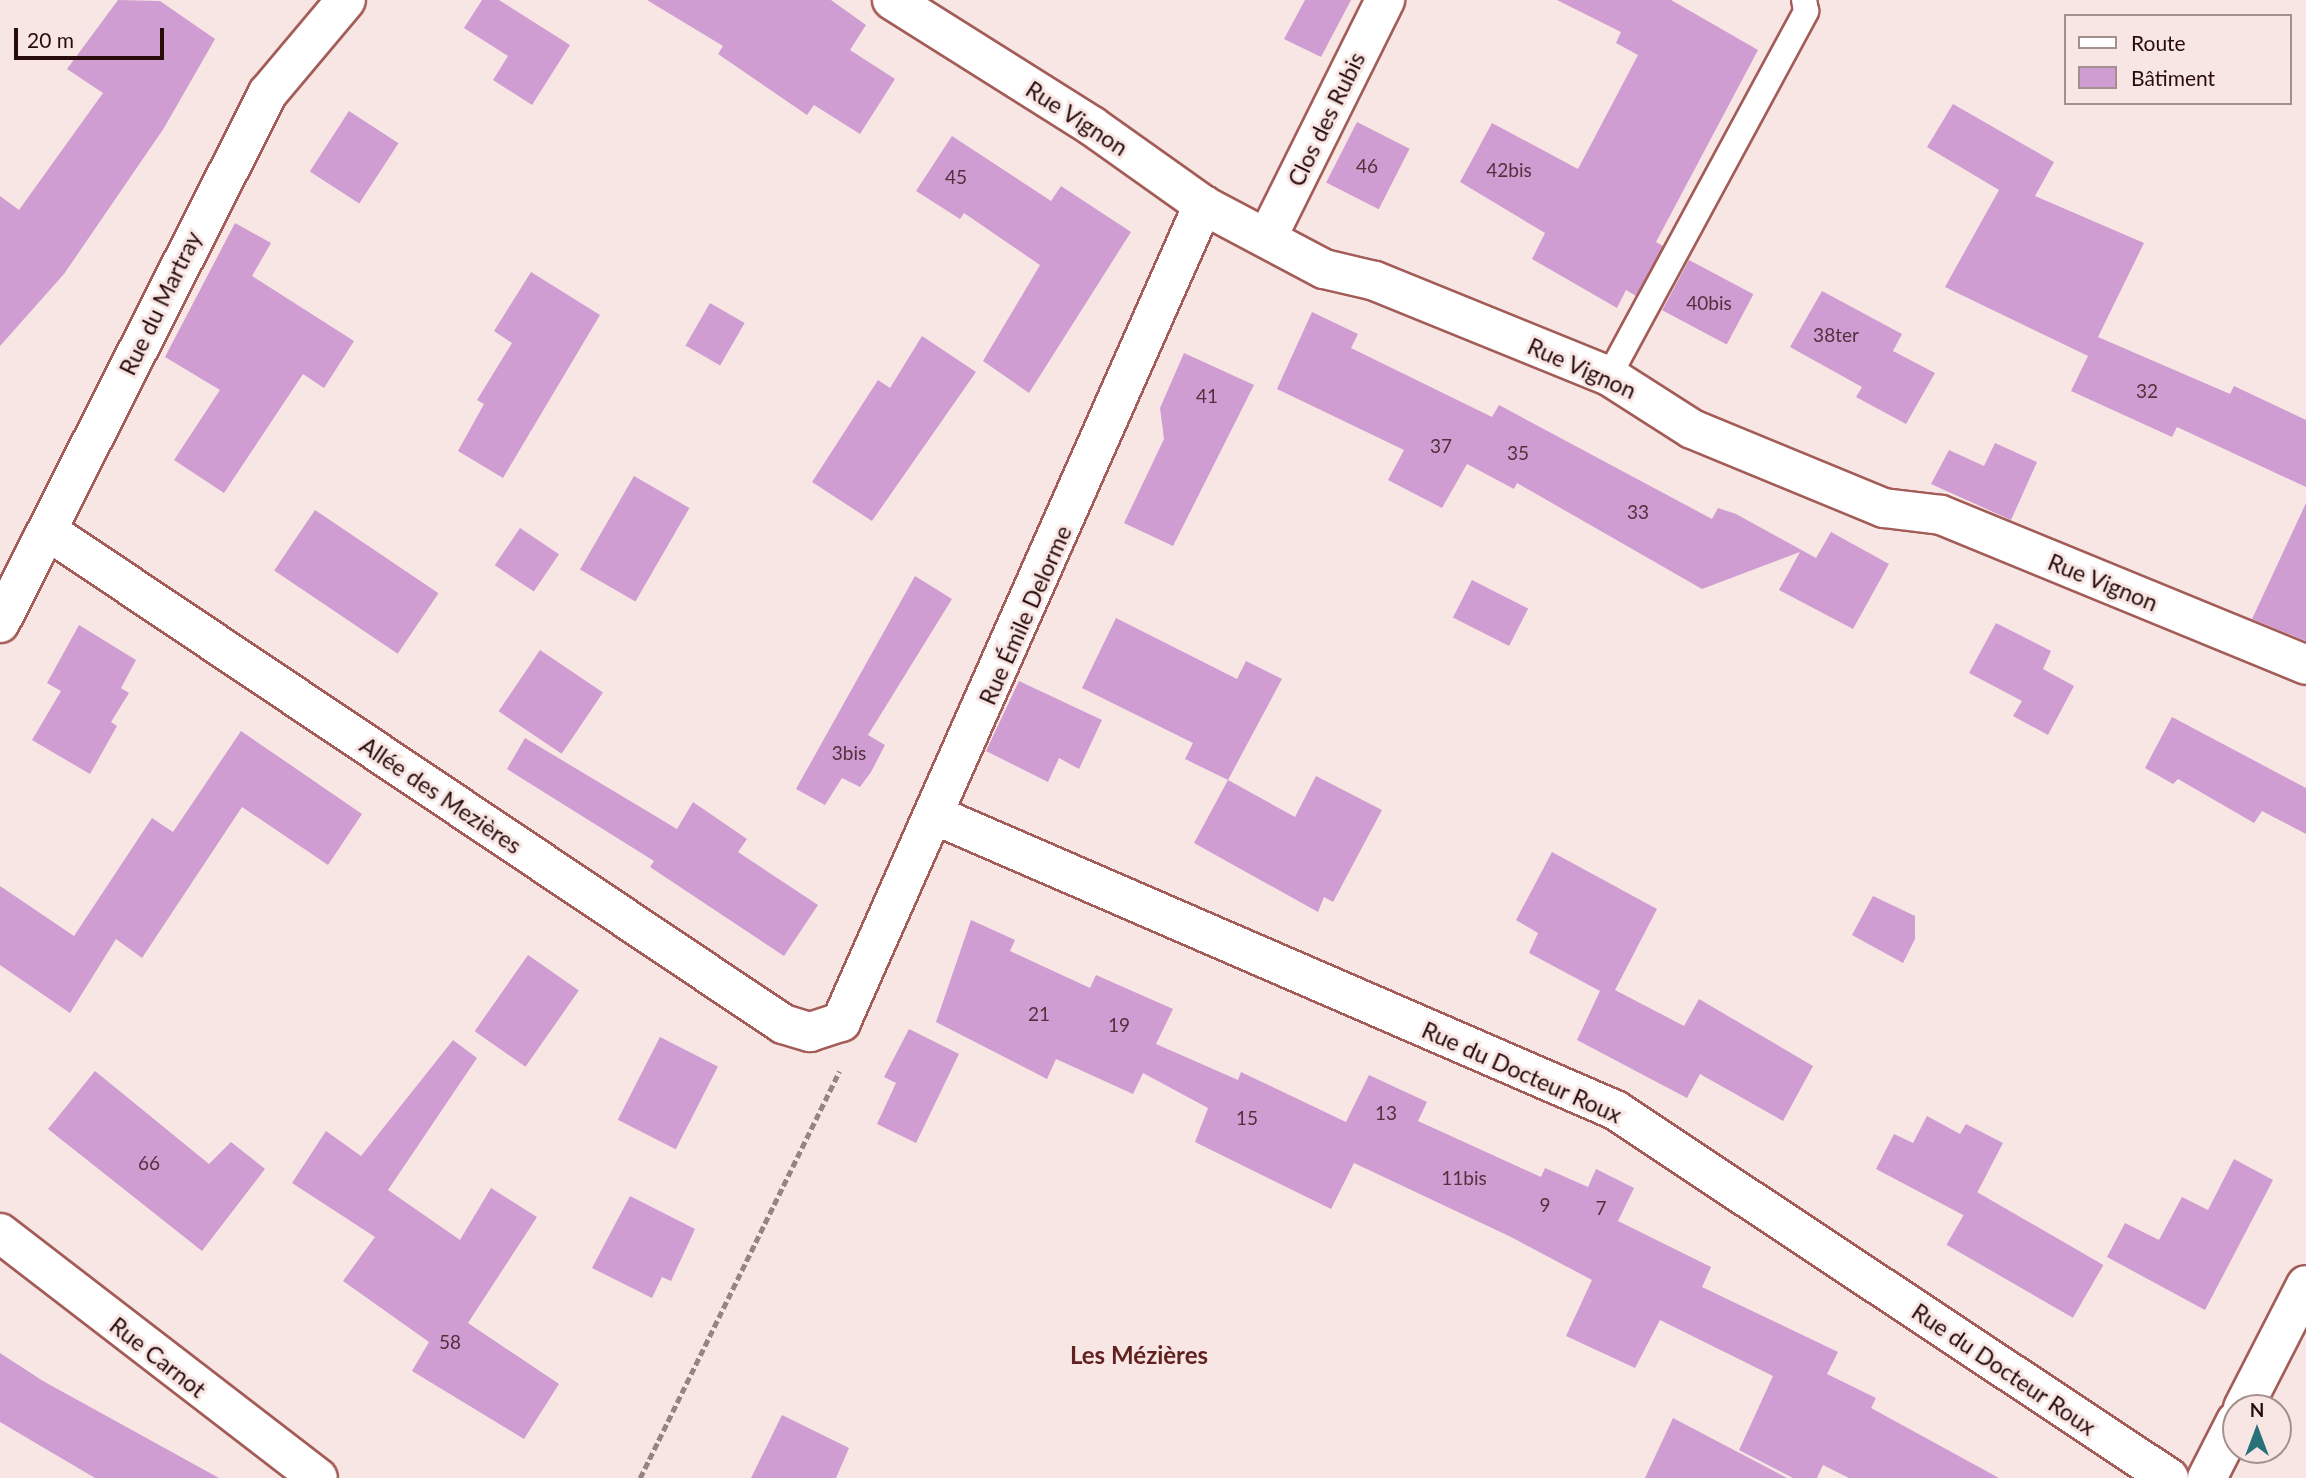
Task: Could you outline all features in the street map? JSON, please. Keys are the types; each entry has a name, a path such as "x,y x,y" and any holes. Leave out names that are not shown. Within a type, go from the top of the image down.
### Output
{"street":[{"name":"Rue du Martray","path":"0,623 268,93 346,0"},
{"name":"Rue Vignon","path":"892,0 1092,126 1203,205 1324,269 1374,281 1609,376 1692,429 1884,508 1941,515 2306,665"},
{"name":"Clos des Rubis","path":"1267,239 1385,0"},
{"name":"Rue Émile Delorme","path":"841,1022 937,816 1203,205"},
{"name":"Allée des Mezières","path":"48,531 783,1024 810,1032 841,1022"},
{"name":"Rue du Docteur Roux","path":"937,816 1615,1110 2169,1478"},
{"name":"Rue Carnot","path":"0,1233 318,1478"},
{"path":"2250,1394 2306,1285"},
{"path":"2207,1478 2222,1449"}],"lane":[{"path":"1609,376 1806,11 1804,0"}],"path":[{"path":"640,1478 843,1062 841,1022"}],"building":[{"path":"118,0 160,1 215,39 164,128 64,274 0,346 0,196 19,210 103,93 67,69"},
{"path":"482,0 499,0 570,45 532,105 493,80 508,56 464,28"},
{"path":"647,0 831,0 866,25 850,50 895,79 860,134 814,105 807,115 718,54 723,46"},
{"path":"1305,0 1351,0 1321,57 1284,39"},
{"path":"1557,0 1671,0 1758,50 1656,242 1663,246 1636,296 1626,290 1617,308 1532,259 1545,233 1460,182 1492,123 1578,169 1638,55 1616,43 1621,32"},
{"path":"1953,104 2054,162 2035,196 2144,243 2098,337 2230,394 2234,386 2306,420 2306,487 2177,427 2172,437 2071,391 2088,356 1945,287 1999,190 1927,147"},
{"path":"349,111 398,143 359,204 310,171"},
{"path":"1357,122 1410,149 1379,209 1326,183"},
{"path":"952,136 1051,201 1061,186 1131,232 1029,393 983,361 1040,265 964,213 960,219 916,191"},
{"path":"235,223 271,243 252,276 354,341 324,388 303,374 224,493 174,460 220,390 165,357"},
{"path":"1689,260 1753,294 1727,345 1662,310"},
{"path":"531,272 600,315 503,478 458,451 484,404 477,400 512,343 494,331"},
{"path":"1822,291 1902,334 1893,351 1935,373 1906,424 1856,397 1862,387 1790,347"},
{"path":"710,303 745,323 720,365 686,345"},
{"path":"1312,312 1358,334 1351,348 1492,417 1499,405 1712,519 1718,508 1736,514 1816,558 1831,532 1889,564 1853,629 1779,590 1800,552 1702,589 1517,483 1514,489 1467,464 1442,508 1388,480 1404,450 1277,389"},
{"path":"922,336 976,372 872,521 812,482 878,380 890,388"},
{"path":"1184,353 1254,385 1173,546 1124,523 1164,439 1160,408"},
{"path":"1995,443 2037,462 2011,520 1931,484 1949,450 1984,466"},
{"path":"634,476 689,508 635,602 580,570"},
{"path":"2306,503 2306,641 2252,619"},
{"path":"315,510 439,593 398,654 274,571"},
{"path":"520,528 559,554 534,592 495,565"},
{"path":"915,576 952,599 868,735 885,745 871,772 860,787 842,778 825,805 796,789"},
{"path":"1472,580 1528,609 1509,646 1453,617"},
{"path":"1116,618 1237,679 1246,661 1282,679 1228,780 1185,759 1193,743 1082,688"},
{"path":"1996,623 2051,651 2043,669 2074,686 2048,735 2013,716 2022,701 1969,673"},
{"path":"79,625 136,660 121,688 129,693 111,722 117,726 90,774 32,740 61,691 47,683"},
{"path":"540,650 603,692 562,754 499,711"},
{"path":"1019,681 1102,720 1079,769 1059,758 1048,782 986,751"},
{"path":"2172,717 2306,788 2306,834 2262,811 2254,823 2178,779 2173,784 2145,768"},
{"path":"241,731 362,814 328,865 242,807 142,958 116,939 70,1013 0,965 0,886 74,936 152,818 173,832"},
{"path":"525,738 677,829 693,802 747,839 738,852 818,905 784,956 650,867 654,861 507,769"},
{"path":"1316,776 1382,810 1333,902 1324,897 1318,912 1194,843 1228,780 1295,817"},
{"path":"1552,852 1657,909 1615,990 1684,1026 1699,999 1813,1066 1783,1121 1700,1074 1687,1098 1577,1040 1600,991 1529,953 1538,933 1516,920"},
{"path":"1873,896 1915,916 1915,939 1903,963 1852,935"},
{"path":"971,920 1015,940 1010,951 1090,988 1096,975 1173,1009 1156,1044 1238,1080 1241,1072 1346,1122 1369,1075 1427,1102 1418,1121 1541,1177 1545,1168 1588,1187 1596,1169 1634,1188 1618,1221 1711,1267 1702,1287 1838,1352 1827,1374 1876,1398 1871,1408 1999,1478 1849,1478 1823,1465 1817,1478 1793,1478 1739,1450 1773,1376 1660,1320 1635,1368 1566,1336 1592,1280 1511,1237 1354,1163 1331,1209 1195,1142 1208,1108 1143,1073 1133,1094 1056,1059 1047,1079 936,1022"},
{"path":"528,955 579,991 525,1067 475,1031"},
{"path":"909,1029 959,1054 916,1143 877,1124 896,1083 884,1077"},
{"path":"660,1037 718,1067 676,1149 618,1120"},
{"path":"453,1040 477,1058 388,1190 460,1240 491,1188 537,1217 468,1323 559,1384 524,1439 412,1371 429,1342 343,1281 375,1237 292,1183 326,1131 361,1156"},
{"path":"95,1071 209,1164 231,1142 265,1169 202,1251 48,1129"},
{"path":"1927,1116 1960,1134 1966,1124 2003,1143 1965,1216 1876,1169 1894,1134 1913,1143"},
{"path":"2234,1159 2273,1180 2205,1310 2107,1257 2125,1223 2159,1240 2182,1197 2208,1210"},
{"path":"1977,1192 2103,1265 2073,1318 1946,1245"},
{"path":"630,1196 695,1229 671,1281 662,1277 652,1298 592,1268"},
{"path":"0,1353 43,1381 219,1478 95,1478 0,1422"},
{"path":"782,1415 849,1448 836,1478 751,1478"},
{"path":"1673,1418 1787,1478 1645,1478"}],"district":[{"name":"Les Mézières","path":"1139,1355"}]}
